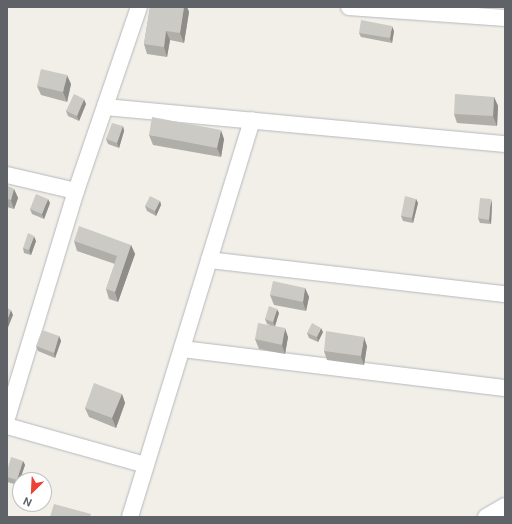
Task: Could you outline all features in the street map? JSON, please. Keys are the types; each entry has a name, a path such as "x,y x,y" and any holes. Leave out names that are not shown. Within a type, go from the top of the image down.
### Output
{"street":[{"path":"7,418 76,191 139,7"},
{"path":"349,7 505,18"},
{"path":"105,106 505,144"},
{"path":"130,517 252,120"},
{"path":"7,174 76,191"},
{"path":"209,260 505,294"},
{"path":"182,349 505,388"},
{"path":"7,426 146,465"},
{"path":"486,517 505,506"}],"building":[{"path":"150,7 184,7 180,33 166,31 164,47 144,44"},
{"path":"361,20 392,26 390,38 359,33"},
{"path":"41,69 67,75 63,92 37,86"},
{"path":"74,94 84,99 77,116 66,111"},
{"path":"455,94 494,97 493,116 454,114"},
{"path":"152,117 221,130 217,148 149,135"},
{"path":"112,123 123,126 117,143 106,139"},
{"path":"7,186 14,189 11,200 7,199"},
{"path":"36,194 48,199 42,214 30,209"},
{"path":"150,196 160,201 155,211 145,206"},
{"path":"405,196 416,199 412,218 401,216"},
{"path":"480,198 491,199 489,220 478,218"},
{"path":"79,226 131,245 115,292 106,289 117,256 74,241"},
{"path":"28,233 34,236 29,250 23,248"},
{"path":"273,281 305,288 303,302 270,295"},
{"path":"269,306 277,309 273,322 265,319"},
{"path":"7,308 11,310 7,320"},
{"path":"258,323 285,328 282,345 255,339"},
{"path":"312,323 321,328 317,337 307,333"},
{"path":"42,330 59,336 54,353 36,346"},
{"path":"326,331 364,337 361,356 324,351"},
{"path":"94,383 122,394 112,418 85,408"},
{"path":"11,457 23,461 20,472 12,472 12,478 7,477"},
{"path":"54,504 91,514 90,517 50,517"}]}
